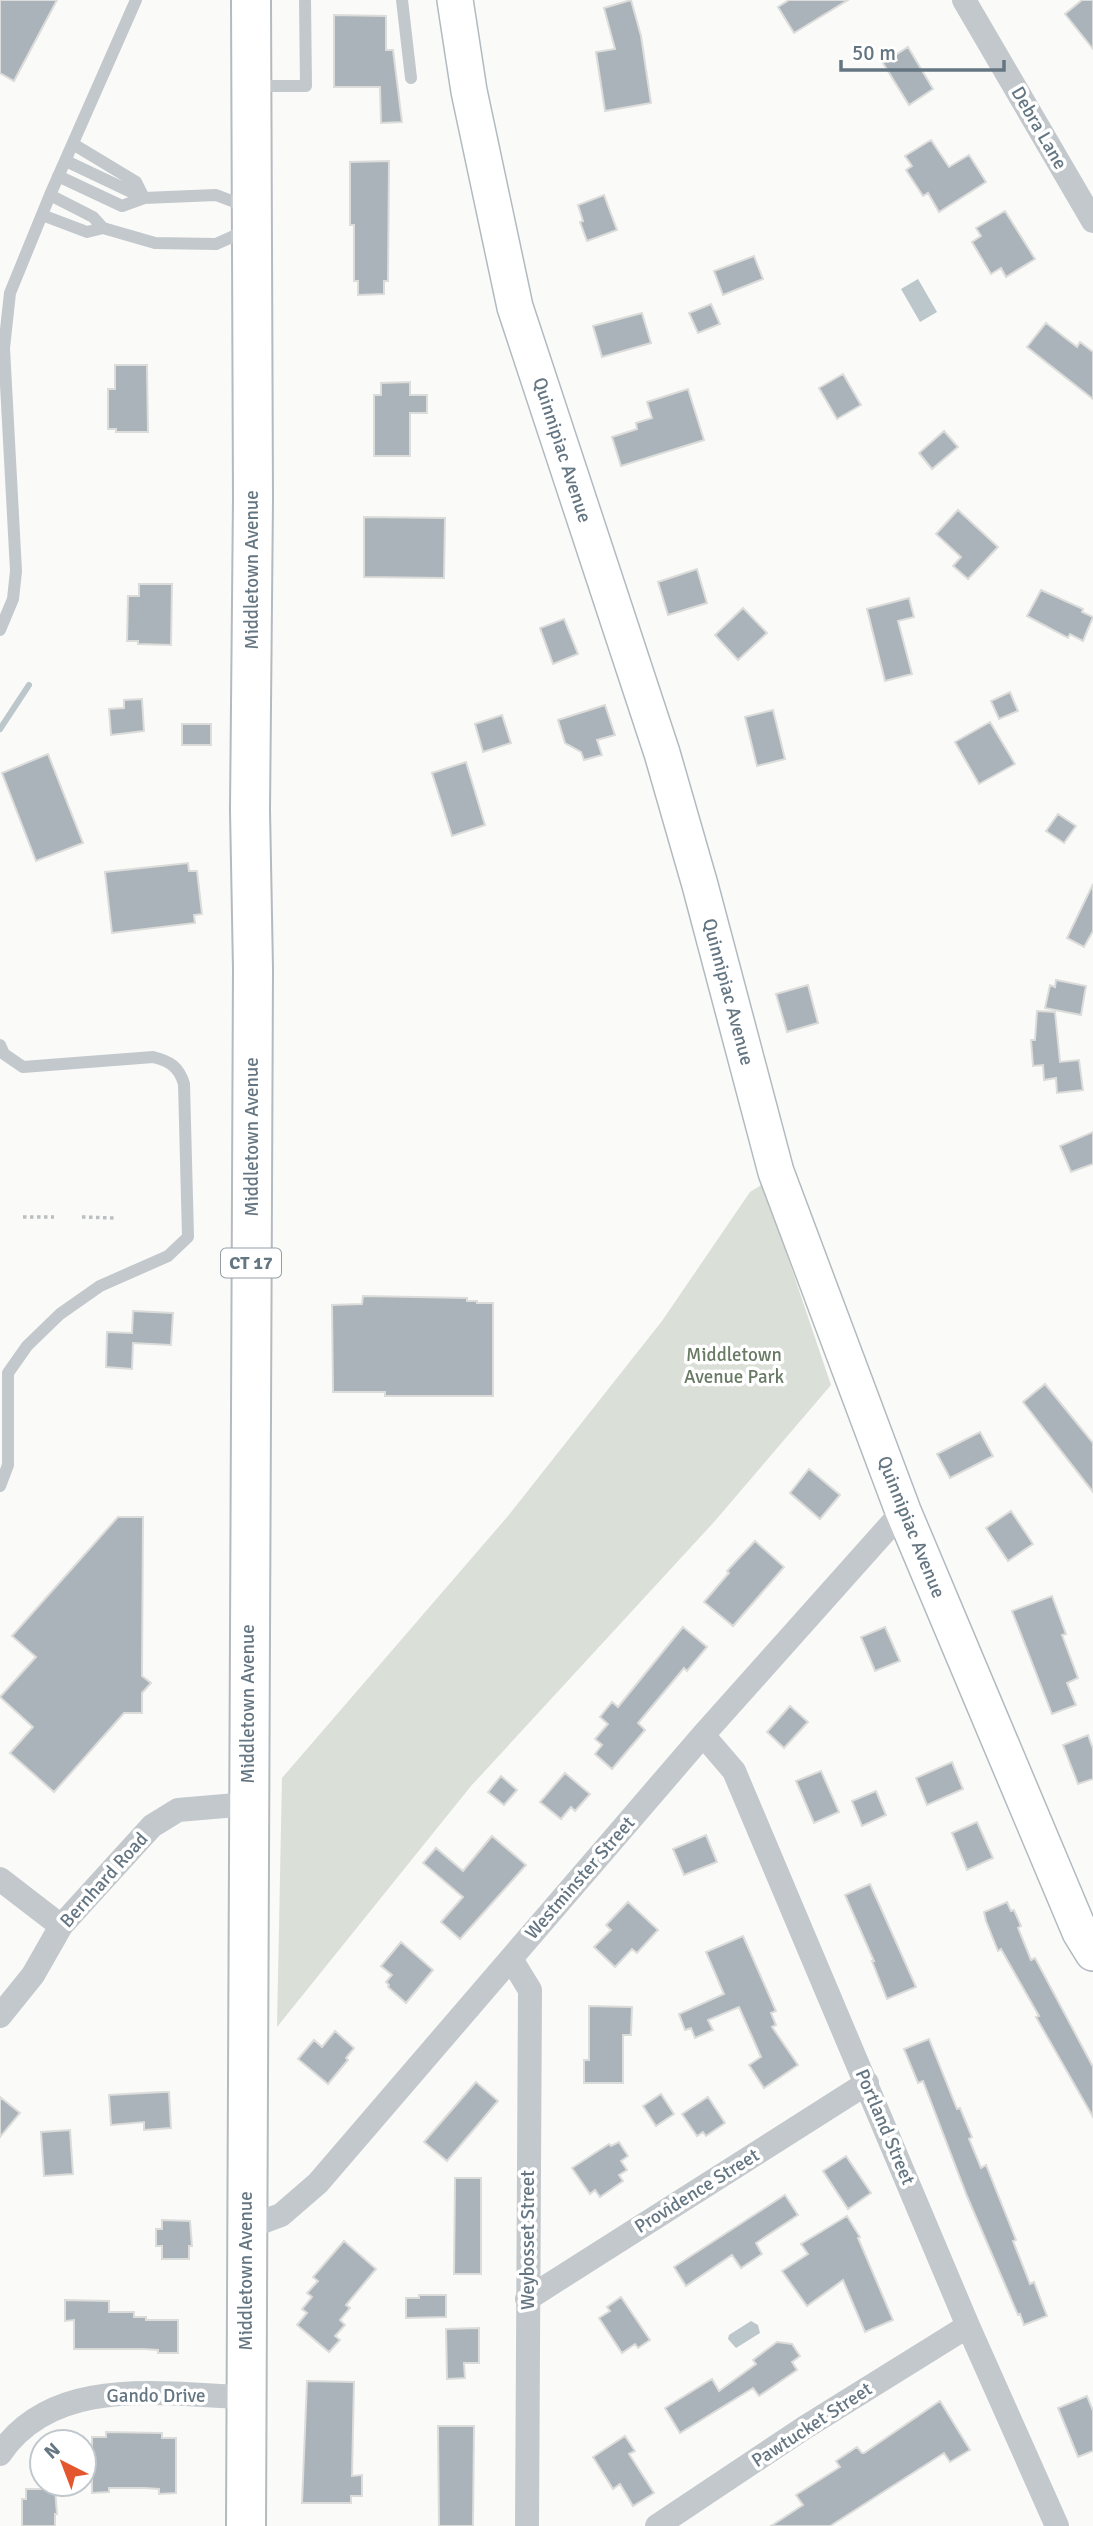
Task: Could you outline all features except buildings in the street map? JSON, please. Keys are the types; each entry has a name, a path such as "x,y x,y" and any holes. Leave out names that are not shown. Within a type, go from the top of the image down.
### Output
{"main road":[{"name":"Middletown Avenue","path":"246,2526 253,983 250,810 253,498 251,0"},
{"name":"Quinnipiac Avenue","path":"456,0 469,91 515,307 662,753 776,1172 903,1511 1080,1932 1093,1953"}],"street":[{"name":"Debra Lane","path":"964,0 1093,221"},
{"name":"Westminster Street","path":"246,2228 281,2216 318,2183 703,1735 903,1511"},
{"name":"Portland Street","path":"703,1735 734,1771 968,2326 1057,2526"},
{"name":"Bernhard Road","path":"0,2016 33,1975 61,1926 152,1826 178,1810 248,1804"},
{"path":"0,1879 61,1926"},
{"name":"Weybosset Street","path":"511,1959 530,1990 527,2526"},
{"name":"Providence Street","path":"527,2299 867,2083"},
{"name":"Pawtucket Street","path":"657,2526 804,2428 968,2326"},
{"name":"Gando Drive","path":"0,2454 30,2423 57,2407 88,2397 121,2393 247,2397"}],"lane":[{"path":"0,630 13,599 16,571 4,348 5,290 42,215 136,0"},
{"path":"251,86 306,86 305,0"},
{"path":"402,0 411,78"},
{"path":"73,144 136,182 144,198"},
{"path":"66,161 144,198"},
{"path":"42,215 87,232 103,228 155,243 216,244 234,236 251,219 237,203 216,195 144,198 122,206 58,176"},
{"path":"50,195 93,217 103,228"},
{"path":"0,1045 4,1054 23,1067 153,1057 177,1067 184,1084 188,1237 168,1256 100,1286 60,1314 27,1346 9,1373 8,1465 0,1486"}],"path":[{"path":"23,1216 54,1217"},
{"path":"82,1217 114,1218"}],"green space":[{"name":"Middletown Avenue Park","path":"763,1184 831,1385 714,1522 471,1786 277,2027 282,1778 508,1516 662,1321 750,1192"}],"shaded area":[{"path":"918,279 937,312 920,322 901,289"},
{"path":"751,2321 758,2325 760,2333 736,2348 728,2339 729,2335"}],"waterway":[{"path":"0,729 29,685"}]}
